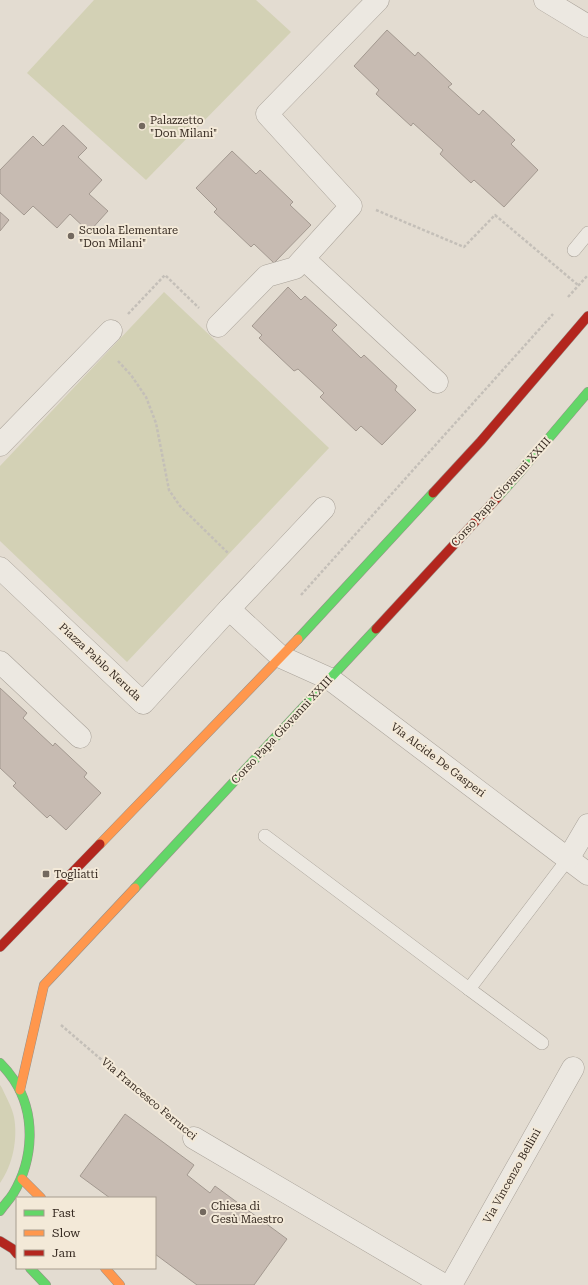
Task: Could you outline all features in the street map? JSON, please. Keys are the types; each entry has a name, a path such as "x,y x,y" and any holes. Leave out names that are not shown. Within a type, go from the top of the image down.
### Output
{"street":[{"path":"218,326 267,276 295,268 351,206 267,114 378,0"},
{"path":"545,0 588,26"},
{"path":"304,259 437,382"},
{"path":"0,947 281,657 481,441 588,316"},
{"path":"0,445 105,337"},
{"name":"Corso Papa Giovanni XXIII","path":"20,1090 44,985 521,472 588,392"},
{"name":"Piazza Pablo Neruda","path":"0,568 143,703 324,508"},
{"path":"229,609 281,657"},
{"name":"Via Alcide De Gasperi","path":"281,657 330,679 588,874"},
{"path":"0,662 80,737"},
{"path":"568,859 588,825"},
{"path":"0,1063 7,1069 20,1090 29,1115 31,1144 22,1179 6,1205 0,1211"},
{"name":"Via Vincenzo Bellini","path":"451,1285 573,1068"},
{"name":"Via Francesco Ferrucci","path":"194,1138 444,1285"},
{"path":"22,1179 40,1197"},
{"path":"0,1241 16,1253"},
{"path":"31,1269 46,1285"},
{"path":"106,1269 120,1285"}],"lane":[{"path":"574,250 588,232"},
{"path":"265,836 542,1043"},
{"path":"469,989 568,859"}],"path":[{"path":"340,194 464,247 496,215 578,285"},
{"path":"218,326 165,275 105,337 146,397 156,423 169,490 180,506 229,554"},
{"path":"568,297 588,275"},
{"path":"296,601 557,309"},
{"name":"Via Francesco Ferrucci","path":"58,1024 194,1138"}],"shaded area":[{"name":"Palazzetto \"Don Milani\"","path":"94,0 256,0 291,32 146,180 27,73"},
{"path":"164,292 329,448 127,662 0,541 0,466"},
{"path":"0,1085 13,1113 15,1142 11,1160 0,1183"}],"building":[{"path":"387,30 415,56 418,52 452,84 448,87 479,115 483,110 515,140 511,144 538,170 504,207 474,180 471,183 440,154 443,150 413,123 411,126 376,94 379,90 354,66"},
{"path":"63,125 87,148 78,157 102,180 89,194 108,211 89,232 70,214 57,228 33,206 24,215 0,193 0,170 33,136 43,146"},
{"path":"232,151 256,174 260,170 293,202 290,205 311,225 274,263 254,244 251,247 214,212 217,209 196,188"},
{"path":"0,212 9,220 0,231"},
{"path":"288,287 301,300 305,296 337,325 332,330 361,358 364,355 397,386 395,390 416,410 382,445 361,426 356,431 320,397 324,393 298,369 294,371 259,338 262,335 252,326"},
{"path":"0,688 27,713 23,718 53,746 55,743 87,773 84,777 101,793 66,830 50,815 47,818 13,786 16,783 0,768"},
{"name":"Chiesa di Gesù Maestro","path":"125,1114 194,1165 187,1175 210,1193 215,1186 287,1239 254,1285 197,1285 156,1255 156,1197 109,1197 80,1176"}],"traffic: fast":[{"path":"498,497 588,392"},
{"path":"298,639 433,493"},
{"path":"135,888 376,629"},
{"path":"0,1063 12,1078 21,1093 26,1107 30,1137 25,1166 20,1180 13,1194 0,1211"},
{"path":"31,1269 46,1285"}],"traffic: slow":[{"path":"100,844 298,639"},
{"path":"20,1090 44,985 135,888"},
{"path":"22,1179 40,1197"},
{"path":"106,1269 120,1285"}],"traffic: jam":[{"path":"433,493 481,441 588,316"},
{"path":"376,629 498,497"},
{"path":"0,947 100,844"},
{"path":"0,1241 13,1249 16,1253"}],"place":[{"name":"Palazzetto \"Don Milani\"","path":"142,126"},
{"name":"Scuola Elementare \"Don Milani\"","path":"71,236"},
{"name":"Togliatti","path":"46,874"},
{"name":"Chiesa di Gesù Maestro","path":"203,1212"}]}
